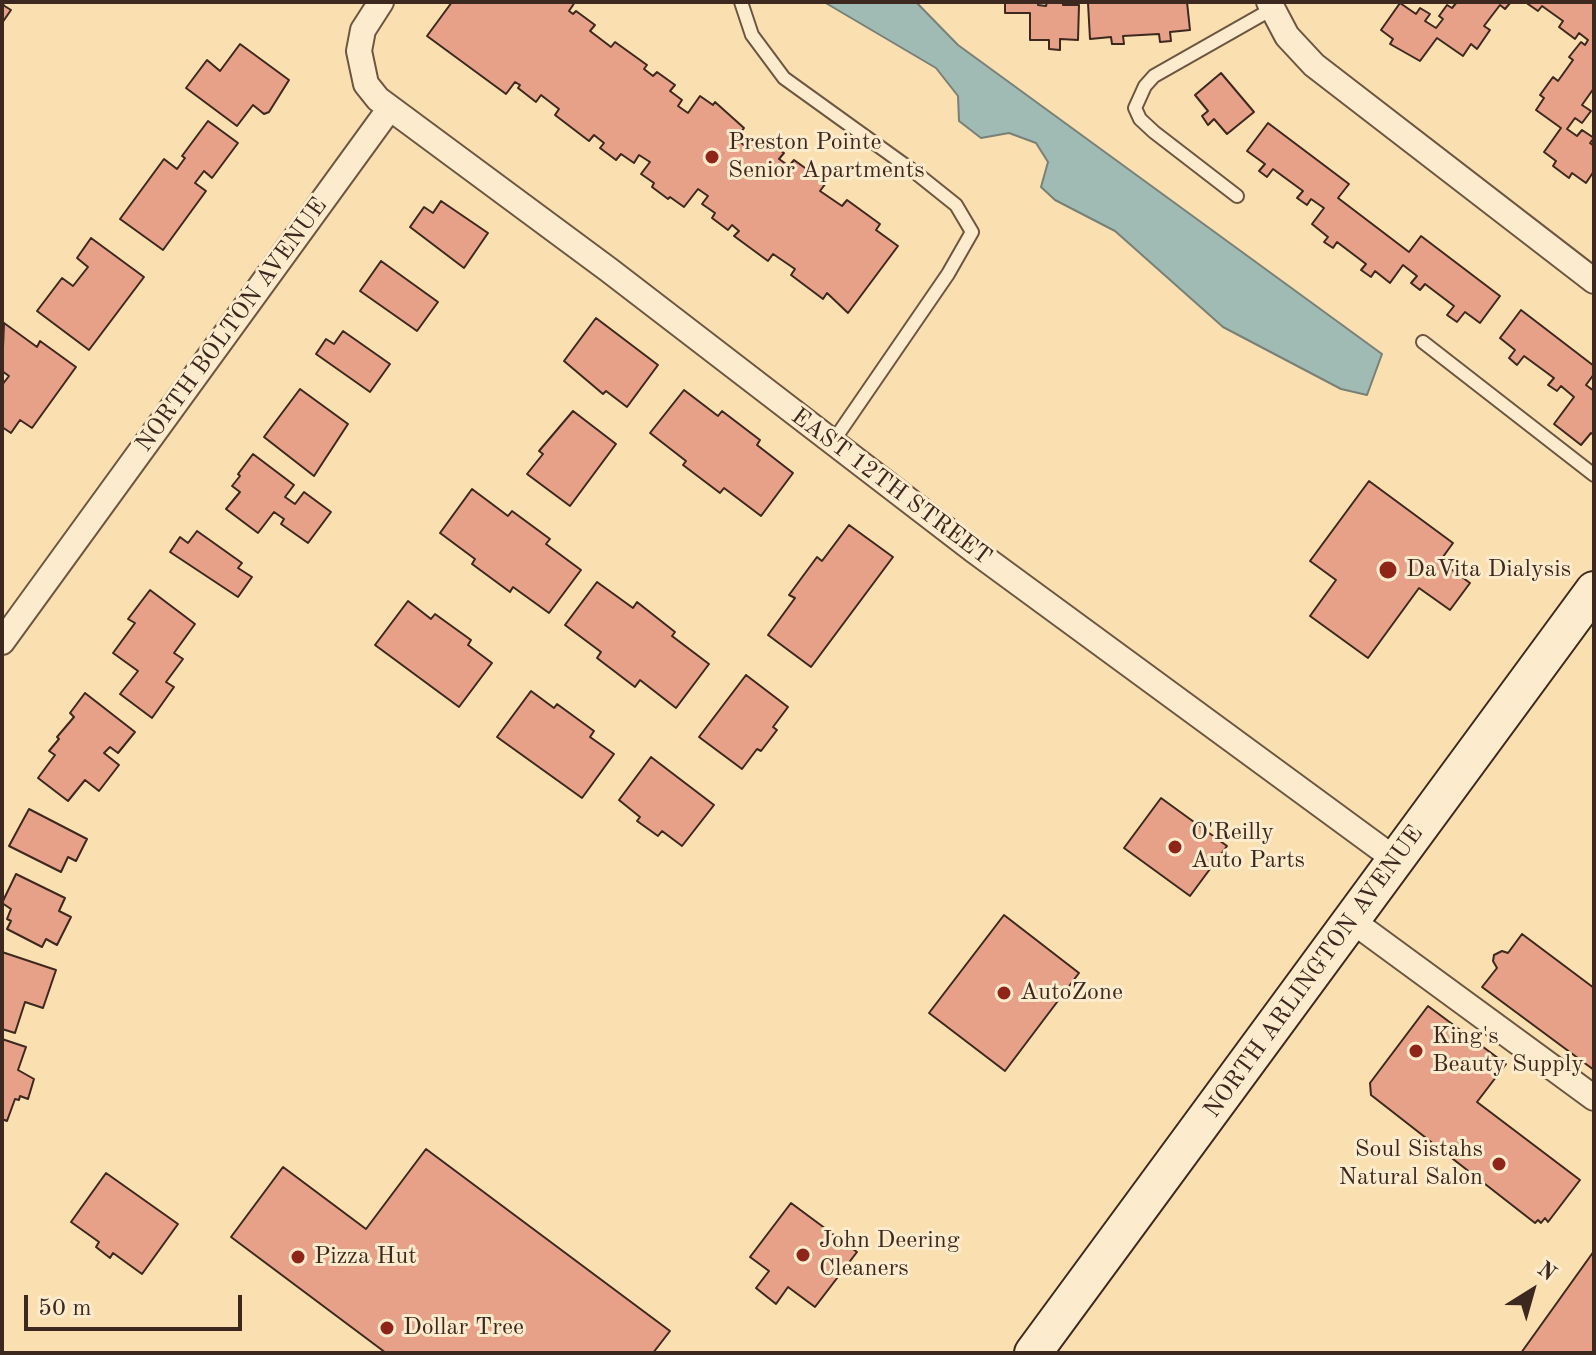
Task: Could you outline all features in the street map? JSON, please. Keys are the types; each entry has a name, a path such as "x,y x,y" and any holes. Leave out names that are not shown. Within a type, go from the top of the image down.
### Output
{"main road":[{"name":"NORTH ARLINGTON AVENUE","path":"1033,1353 1594,590"}],"street":[{"path":"381,2 363,30 359,51 366,84 390,108"},
{"path":"1271,6 1287,36 1314,65 1594,281"},
{"name":"EAST 12TH STREET","path":"390,108 609,270 832,443 1396,860"},
{"name":"NORTH BOLTON AVENUE","path":"2,642 390,108"},
{"path":"1351,920 1594,1098"}],"lane":[{"path":"741,2 752,35 784,78 956,205 972,232 948,274 832,443"},
{"path":"1237,196 1154,132 1140,119 1135,108 1138,96 1154,76 1271,6"},
{"path":"1423,342 1594,475"}],"water":[{"path":"824,2 916,2 958,45 1382,354 1367,395 1341,389 1223,327 1115,231 1055,200 1041,187 1048,162 1036,143 1009,133 981,138 959,121 958,96 936,68"}],"building":[{"path":"2,2 11,10 2,23"},
{"name":"Preston Pointe Senior Apartments","path":"452,2 575,2 569,11 573,14 576,11 595,25 590,31 611,47 615,42 647,65 644,69 653,76 657,72 675,85 670,91 682,100 678,106 688,113 700,96 713,105 715,102 744,128 736,139 745,146 750,139 762,148 767,141 784,153 779,159 789,166 794,160 826,183 820,191 842,206 847,200 880,224 876,230 898,246 848,313 827,293 823,299 791,275 795,269 773,254 768,261 734,236 739,231 732,225 728,230 712,218 715,213 702,204 708,196 698,189 684,207 670,197 668,199 641,174 650,162 639,155 634,163 621,154 616,160 600,148 604,143 594,135 589,141 555,115 559,109 541,95 536,102 515,82 506,94 427,36"},
{"path":"1005,2 1079,5 1078,40 1060,39 1060,50 1049,49 1049,40 1030,40 1030,13 1005,13"},
{"path":"1187,2 1190,30 1170,32 1171,41 1160,42 1159,34 1123,36 1124,44 1112,44 1111,37 1090,39 1088,3"},
{"path":"1457,2 1511,2 1505,9 1500,5 1484,26 1490,30 1477,49 1471,44 1463,56 1437,38 1420,61 1390,44 1393,39 1381,30 1400,3 1416,14 1420,8 1430,14 1425,21 1436,28 1443,19 1439,16 1447,5 1452,8"},
{"path":"1525,2 1594,2 1594,88 1582,105 1591,111 1582,123 1575,118 1567,129 1577,136 1582,130 1594,138 1590,143 1594,146 1594,171 1586,183 1572,173 1569,178 1553,166 1556,161 1544,152 1561,128 1536,110 1544,98 1540,95 1553,77 1558,81 1573,60 1569,57 1581,42 1585,45 1588,40 1579,33 1575,39 1559,27 1563,21 1542,6 1538,11"},
{"path":"240,44 289,80 269,112 264,114 253,105 237,126 186,88 207,60 220,71"},
{"path":"1221,73 1254,112 1227,134 1214,119 1208,125 1202,116 1208,111 1195,95"},
{"path":"208,121 238,143 212,178 204,171 195,183 206,191 163,250 120,219 164,159 177,169 185,158 182,156"},
{"path":"1268,123 1349,184 1338,198 1409,252 1421,236 1500,296 1480,323 1465,312 1457,322 1447,315 1454,306 1425,284 1420,290 1411,283 1417,276 1403,265 1390,283 1375,271 1371,277 1361,270 1366,264 1337,242 1333,248 1324,242 1328,237 1312,224 1324,208 1311,199 1307,205 1297,198 1303,191 1273,169 1267,177 1259,171 1265,164 1247,151"},
{"path":"441,201 488,233 464,268 410,227 424,207 433,213"},
{"path":"91,238 144,277 89,350 37,311 62,278 73,286 88,267 77,258"},
{"path":"381,261 438,302 417,331 360,291"},
{"path":"1521,310 1594,366 1594,374 1586,385 1594,391 1594,435 1591,433 1581,445 1554,424 1574,397 1561,386 1557,391 1548,385 1554,378 1524,356 1517,365 1509,358 1515,350 1500,338"},
{"path":"596,318 658,365 627,407 606,391 603,394 564,361"},
{"path":"4,323 37,347 40,341 76,367 32,428 20,420 11,433 2,427 2,385 9,376 2,371"},
{"path":"343,331 390,364 370,392 316,354 326,339 334,344"},
{"path":"300,389 348,424 314,476 264,437"},
{"path":"684,390 718,416 722,411 760,440 757,445 793,473 761,516 724,488 720,493 683,465 686,461 650,433"},
{"path":"573,411 616,444 570,506 527,474 543,454 539,451"},
{"path":"253,454 294,485 285,497 295,504 304,492 331,512 308,543 281,524 284,519 274,512 258,533 226,509 240,492 232,486"},
{"name":"DaVita Dialysis","path":"1369,481 1453,543 1440,561 1470,583 1450,610 1419,588 1368,658 1310,616 1336,580 1310,561"},
{"path":"472,489 508,516 512,511 550,539 546,544 581,570 549,613 513,587 510,592 472,564 475,559 440,533"},
{"path":"849,525 893,557 811,667 768,635 795,598 789,595 817,557 822,561"},
{"path":"197,531 242,563 238,568 252,577 238,597 170,552 180,537 188,543"},
{"path":"597,582 633,608 637,602 675,632 672,636 709,664 676,708 640,680 635,687 597,658 601,652 565,625"},
{"path":"150,590 195,624 174,653 183,659 166,682 174,687 152,718 120,694 138,671 113,653 135,623 128,619"},
{"path":"408,601 431,619 435,614 471,640 468,645 492,663 459,707 375,645"},
{"path":"746,675 788,707 773,727 777,730 742,769 699,737"},
{"path":"531,691 554,708 557,704 594,731 590,737 614,754 582,798 497,737"},
{"path":"85,693 135,732 118,753 110,747 104,753 119,765 99,791 85,780 68,801 38,778 55,755 49,751 74,717 70,713"},
{"path":"651,757 714,805 682,846 662,831 658,836 637,821 640,817 619,800"},
{"name":"O'Reilly Auto Parts","path":"1161,798 1227,846 1190,896 1124,848"},
{"path":"29,809 87,839 76,861 68,857 61,872 9,846"},
{"path":"16,874 65,898 59,911 71,917 57,945 46,939 42,947 7,929 11,909 2,903"},
{"name":"AutoZone","path":"1004,915 1079,973 1005,1071 929,1013"},
{"path":"1522,934 1594,988 1594,1070 1482,987 1497,968 1494,955 1502,951 1508,953"},
{"path":"2,952 56,970 43,1008 25,1002 15,1033 2,1029"},
{"path":"1428,1006 1506,1064 1477,1102 1580,1180 1548,1222 1545,1218 1541,1223 1538,1220 1535,1223 1371,1095 1370,1083"},
{"path":"2,1039 26,1047 18,1070 34,1079 28,1099 20,1096 19,1100 15,1099 7,1121 2,1119"},
{"path":"426,1149 670,1331 653,1353 386,1353 231,1237 283,1167 366,1229"},
{"path":"106,1173 178,1224 142,1274 113,1253 110,1258 96,1247 99,1242 71,1222"},
{"name":"John Deering Cleaners","path":"791,1203 857,1252 815,1307 788,1287 776,1304 756,1288 769,1271 750,1257"},
{"path":"1594,1251 1594,1353 1521,1353"}],"place":[{"name":"Preston Pointe Senior Apartments","path":"712,157"},
{"name":"DaVita Dialysis","path":"1388,570"},
{"name":"O'Reilly Auto Parts","path":"1175,847"},
{"name":"AutoZone","path":"1004,993"},
{"name":"King's Beauty Supply","path":"1416,1051"},
{"name":"Soul Sistahs Natural Salon","path":"1499,1164"},
{"name":"John Deering Cleaners","path":"803,1255"},
{"name":"Pizza Hut","path":"298,1257"},
{"name":"Dollar Tree","path":"387,1328"}]}
